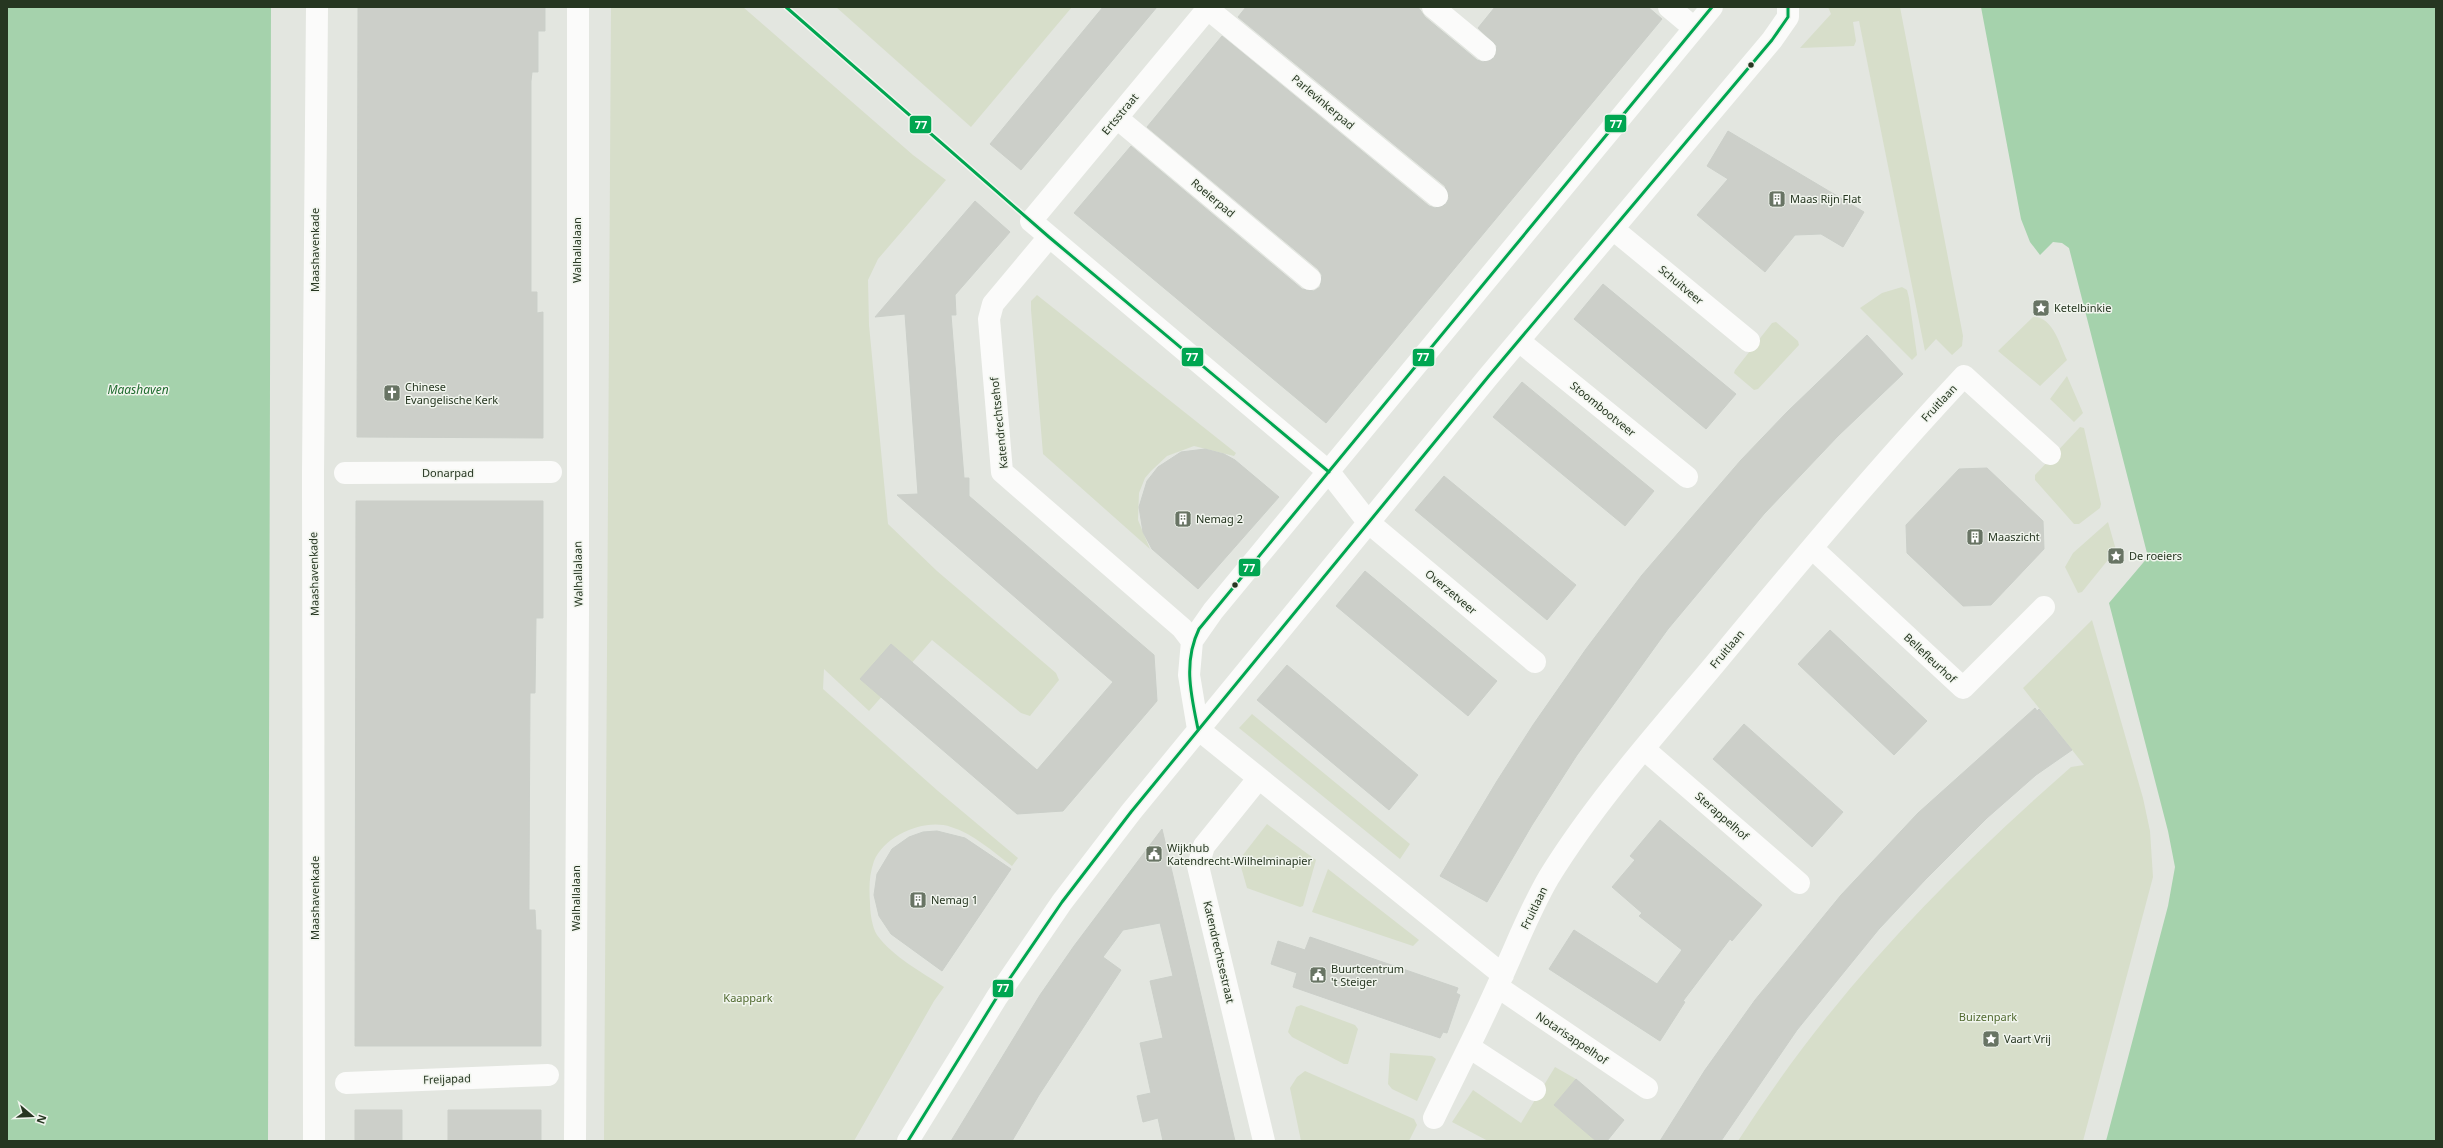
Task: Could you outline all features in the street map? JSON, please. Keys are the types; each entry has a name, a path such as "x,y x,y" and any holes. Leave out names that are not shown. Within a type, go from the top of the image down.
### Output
{"street":[{"name":"Maashavenkade","path":"314,1141 313,474 316,7"},
{"name":"Walhallalaan","path":"575,1141 578,611 578,7"},
{"path":"1434,7 1485,50"},
{"path":"1669,7 1694,28"},
{"path":"1500,981 1198,729 1189,675 1192,641 1213,611 1712,7"},
{"path":"908,1141 950,1070 1062,902 1198,729 1368,522 1772,40 1788,17 1788,7"},
{"name":"Ertsstraat","path":"1049,237 1031,221 1209,8"},
{"name":"Parlevinkerpad","path":"1209,8 1437,196"},
{"name":"Roeierpad","path":"1117,118 1310,279"},
{"name":"Schuitveer","path":"1613,229 1749,341"},
{"path":"1049,237 1329,472 1368,522"},
{"name":"Katendrechtsehof","path":"1049,237 993,304 990,319 1002,472 1182,628 1192,641"},
{"name":"Stoombootveer","path":"1519,341 1687,477"},
{"name":"Fruitlaan","path":"1434,1118 1500,981 1533,906 1579,831 1644,749 1873,476 1964,376 2050,454"},
{"name":"Donarpad","path":"345,473 551,472"},
{"name":"Overzetveer","path":"1368,522 1535,662"},
{"name":"Bellefleurhof","path":"1812,549 1963,688 2044,607"},
{"path":"1189,675 1195,687 1209,693 1231,689"},
{"name":"Sterappelhof","path":"1644,749 1799,883"},
{"name":"Katendrechtsestraat","path":"1258,779 1204,846 1198,866 1264,1141"},
{"name":"Notarisappelhof","path":"1500,981 1647,1088"},
{"path":"1468,1047 1535,1090"},
{"name":"Freijapad","path":"346,1083 548,1076"}],"green space":[{"name":"Kaappark","path":"611,7 743,7 913,155 946,180 878,259 868,280 869,325 888,524 937,571 1056,673 1059,680 1030,716 1021,713 932,640 869,711 824,669 823,689 938,791 1018,858 1012,866 968,834 951,827 941,825 918,827 907,831 896,836 879,852 872,866 870,876 870,911 877,935 899,957 944,987 934,1001 854,1141 604,1141"},
{"path":"836,7 1072,7 971,127"},
{"path":"1828,7 1900,7 1963,336 1962,346 1952,355 1936,339 1925,351 1859,21 1853,22 1856,41 1854,46 1800,48 1831,14"},
{"path":"1902,287 1907,290 1909,298 1917,355 1912,360 1860,308 1882,293"},
{"path":"1037,295 1236,453 1234,456 1194,446 1167,456 1151,471 1145,478 1139,493 1138,520 1150,549 1043,454 1031,310 1031,301"},
{"path":"2033,317 2046,321 2051,326 2067,360 2040,386 1998,351"},
{"path":"1776,322 1798,341 1799,345 1758,389 1754,390 1734,373 1772,323"},
{"path":"2067,376 2083,413 2074,422 2050,399"},
{"path":"2080,427 2084,428 2101,504 2100,508 2079,524 2074,524 2035,480 2035,475"},
{"path":"2108,522 2116,550 2082,592 2078,593 2065,567 2073,553"},
{"name":"Buizenpark","path":"2092,620 2143,798 2150,831 2153,877 2083,1141 1738,1141 1774,1087 1811,1037 1850,988 1891,942 1977,853 2023,810 2071,767 2084,765 2023,688"},
{"path":"1252,714 1410,844 1400,859 1239,728"},
{"path":"1267,824 1316,860 1303,906 1300,907 1247,888 1239,860"},
{"path":"1328,869 1419,940 1413,946 1312,912"},
{"path":"1301,1005 1355,1025 1358,1029 1348,1064 1344,1064 1292,1037 1288,1032 1296,1007"},
{"path":"1390,1053 1432,1056 1436,1059 1417,1101 1392,1089 1388,1084"},
{"path":"1555,1067 1576,1079 1554,1105 1596,1141 1488,1141 1452,1122 1473,1090 1521,1123"},
{"path":"1305,1071 1414,1119 1417,1125 1409,1141 1301,1141 1290,1088 1297,1077"}],"water":[{"name":"Maashaven","path":"7,7 271,7 268,1141 7,1141"},
{"path":"1981,7 2436,7 2436,1141 2106,1141 2168,906 2175,867 2168,831 2109,603 2148,557 2069,248 2062,243 2053,242 2040,255 2030,242 2021,219"}],"building":[{"path":"358,7 545,7 545,31 538,31 538,72 532,72 531,81 531,292 537,292 537,313 543,312 543,438 357,437"},
{"path":"1103,7 1157,7 1021,170 990,144"},
{"path":"1246,7 1418,7 1425,17 1477,60 1483,62 1494,58 1497,46 1478,28 1495,7 1648,7 1662,19 1326,423 1074,213 1131,146 1302,289 1314,291 1320,287 1322,275 1318,269 1147,127 1222,36 1429,206 1435,208 1446,204 1449,198 1445,186 1238,17"},
{"name":"Maas Rijn Flat","path":"1728,131 1864,212 1843,247 1821,234 1795,235 1765,272 1697,215 1728,179 1707,166"},
{"path":"975,201 1010,232 955,295 956,315 951,315 964,478 969,478 969,496 1154,655 1157,701 1063,811 1017,814 860,679 891,644 1037,770 1113,682 897,495 918,494 905,314 875,317"},
{"path":"1603,284 1736,394 1706,429 1574,319"},
{"path":"1867,335 1903,374 1838,436 1764,514 1668,629 1577,755 1532,825 1487,902 1440,876 1497,781 1533,725 1586,649 1642,575 1741,460 1787,412"},
{"path":"1522,382 1654,491 1625,526 1493,417"},
{"name":"Nemag 2","path":"1205,449 1224,454 1235,460 1279,497 1198,589 1152,549 1143,532 1139,507 1147,481 1158,467 1181,452"},
{"name":"Maaszicht","path":"1987,468 2043,521 2044,549 1991,605 1963,606 1907,553 1906,525 1959,469"},
{"path":"1444,476 1576,585 1547,620 1415,510"},
{"path":"356,501 543,501 543,618 536,618 535,693 530,693 529,890 529,910 535,910 536,930 541,930 541,1046 355,1046"},
{"path":"1365,571 1497,681 1468,716 1336,606"},
{"path":"1830,630 1927,721 1894,755 1798,664"},
{"path":"1287,665 1418,775 1389,810 1257,700"},
{"path":"2035,708 2037,711 2039,709 2072,750 2036,775 1987,818 1925,880 1879,929 1797,1030 1721,1141 1660,1141 1705,1070 1755,1000 1841,895 1918,813"},
{"path":"1744,724 1843,812 1812,847 1713,759"},
{"path":"1660,820 1762,905 1732,941 1730,939 1683,1001 1685,1002 1660,1041 1549,969 1574,930 1657,984 1682,950 1639,916 1642,913 1612,887 1635,860 1630,856"},
{"path":"1162,829 1235,1141 1163,1141 1158,1118 1143,1122 1137,1096 1151,1093 1140,1043 1163,1038 1150,981 1173,976 1160,923 1123,930 1103,957 1121,970 1039,1095 1012,1141 951,1141 1040,995 1074,946"},
{"name":"Nemag 1","path":"937,831 965,838 1011,869 942,971 891,934 879,916 874,895 877,874 892,849 909,837 923,832"},
{"path":"1310,937 1458,988 1456,993 1460,995 1447,1033 1443,1032 1440,1038 1293,987 1297,973 1271,964 1278,941 1305,950"},
{"path":"1576,1079 1624,1120 1607,1141 1596,1141 1554,1105"},
{"path":"355,1110 402,1110 402,1141 355,1141"},
{"path":"448,1110 541,1110 541,1141 448,1141"}],"transit line":[{"name":"77","path":"786,7 1049,237 1329,472"},
{"name":"77","path":"1198,729 1191,691 1190,666 1194,641 1199,629 1712,7"},
{"name":"77","path":"908,1141 997,997 1062,902 1131,812 1488,377 1772,40 1788,17 1788,7"}],"place":[{"name":"Maas Rijn Flat","path":"1777,199"},
{"name":"Ketelbinkie","path":"2041,308"},
{"name":"Chinese Evangelische Kerk","path":"392,393"},
{"name":"Nemag 2","path":"1183,519"},
{"name":"Maaszicht","path":"1975,537"},
{"name":"De roeiers","path":"2116,556"},
{"name":"Wijkhub Katendrecht-Wilhelminapier","path":"1154,854"},
{"name":"Nemag 1","path":"918,900"},
{"name":"Buurtcentrum 't Steiger","path":"1318,975"},
{"name":"Vaart Vrij","path":"1991,1039"}]}
